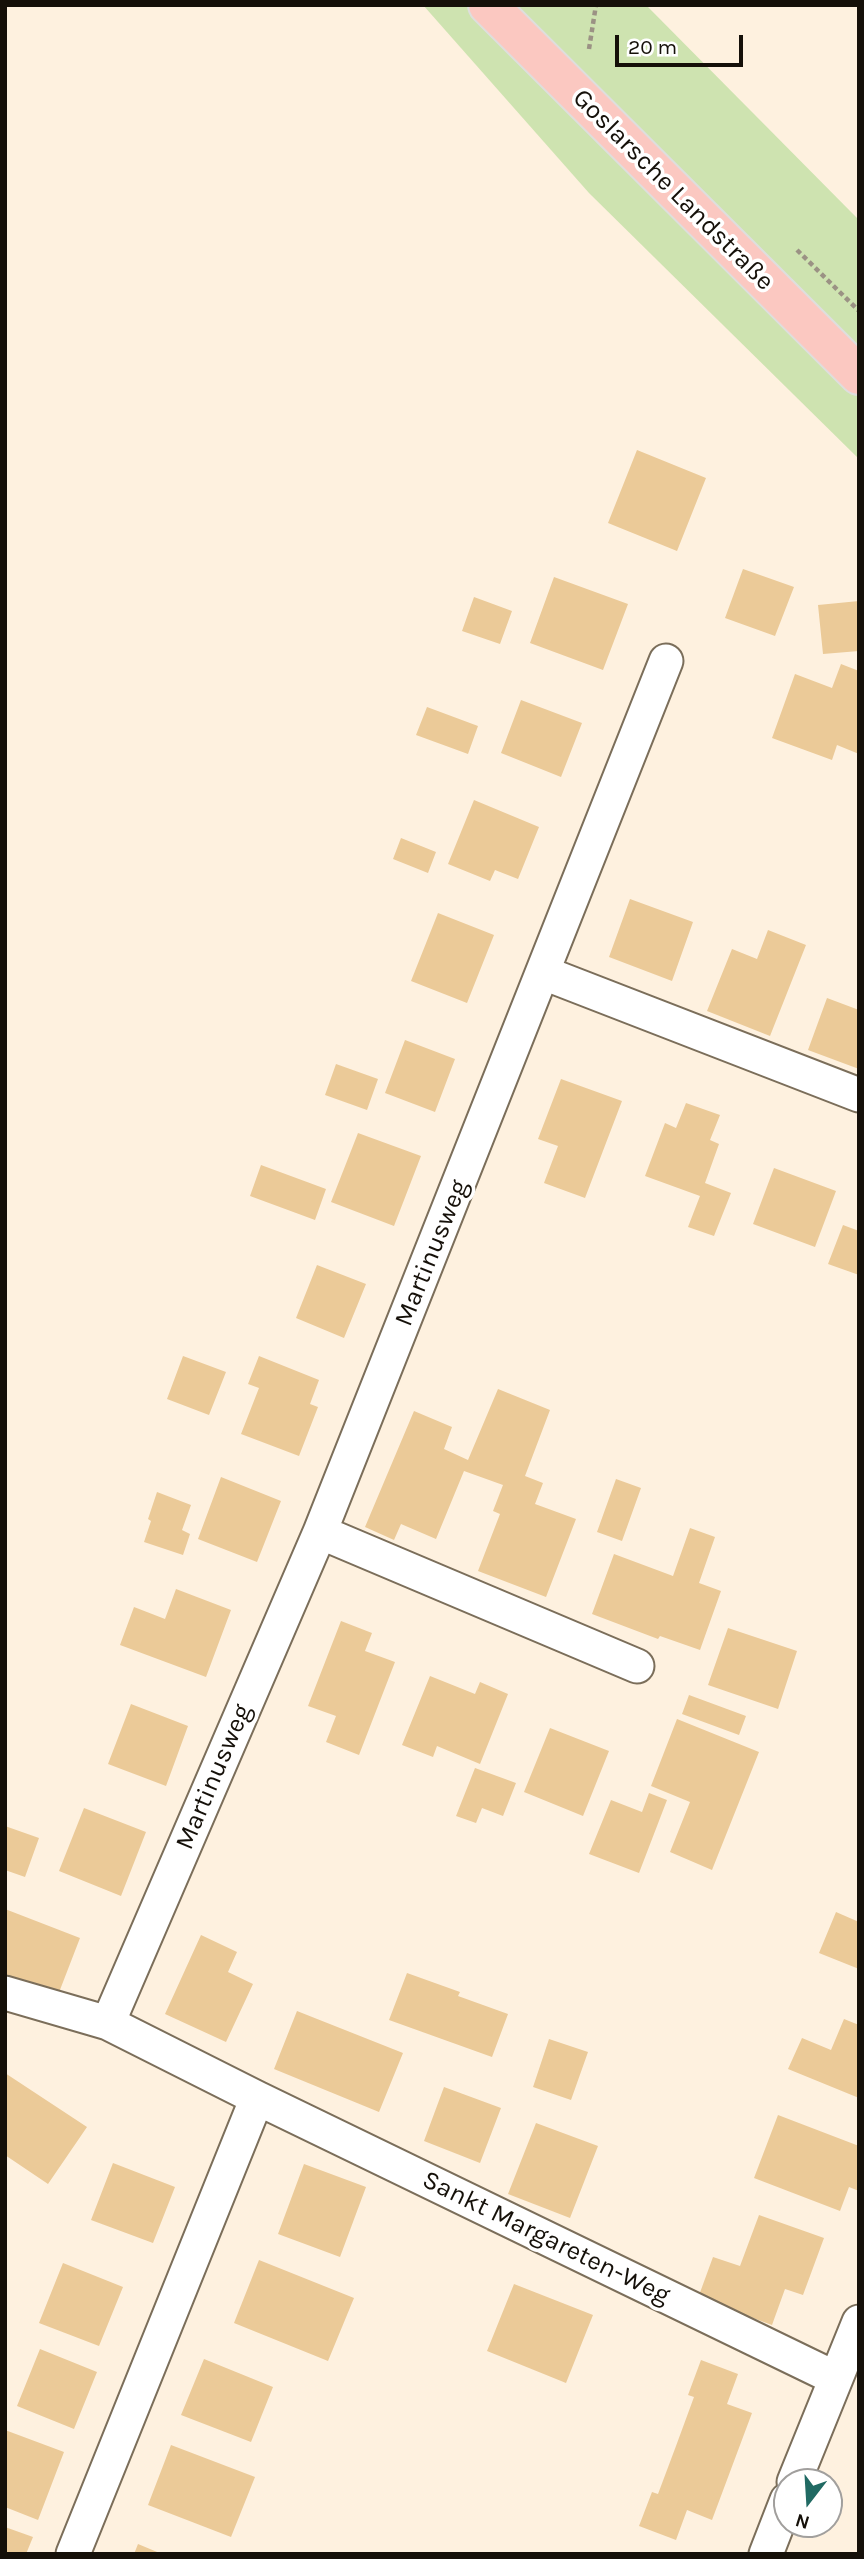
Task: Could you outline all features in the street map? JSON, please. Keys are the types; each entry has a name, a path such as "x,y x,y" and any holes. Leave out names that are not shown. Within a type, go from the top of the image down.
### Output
{"main road":[{"name":"Goslarsche Landstraße","path":"488,5 859,375"}],"street":[{"name":"Martinusweg","path":"108,2023 320,1532 666,661"},
{"path":"544,973 859,1095"},
{"path":"320,1532 637,1666"},
{"name":"Sankt Margareten-Weg","path":"5,1993 108,2023 835,2378"},
{"path":"74,2554 257,2098"},
{"path":"800,2468 859,2322"},
{"path":"766,2554 773,2536"}],"green space":[{"path":"423,5 646,5 859,220 859,459 589,193"}],"building":[{"path":"637,450 706,478 677,551 608,523"},
{"path":"743,569 794,587 775,636 725,618"},
{"path":"554,577 628,604 603,670 530,643"},
{"path":"474,597 512,611 500,644 462,631"},
{"path":"859,601 859,651 823,654 818,605"},
{"path":"841,664 859,671 859,754 837,745 832,760 772,738 795,674 832,688"},
{"path":"521,700 582,723 561,777 501,753"},
{"path":"427,707 478,726 468,754 416,735"},
{"path":"474,800 539,827 518,879 495,870 490,881 448,864"},
{"path":"401,838 436,852 428,873 393,859"},
{"path":"630,899 693,922 672,981 609,957"},
{"path":"438,913 494,935 467,1003 411,981"},
{"path":"768,930 806,945 770,1036 707,1011 732,949 757,959"},
{"path":"827,998 859,1010 859,1069 808,1050"},
{"path":"405,1040 455,1059 435,1112 385,1093"},
{"path":"336,1064 378,1079 367,1110 325,1095"},
{"path":"561,1079 622,1101 585,1198 544,1183 558,1146 538,1139"},
{"path":"686,1103 720,1115 710,1140 719,1144 705,1183 731,1193 714,1236 688,1227 700,1196 645,1176 665,1123 676,1128"},
{"path":"358,1133 421,1156 394,1226 331,1202"},
{"path":"261,1165 326,1189 315,1220 250,1196"},
{"path":"774,1168 836,1191 815,1247 753,1224"},
{"path":"843,1225 859,1231 859,1275 828,1264"},
{"path":"317,1265 366,1284 344,1338 296,1318"},
{"path":"183,1356 226,1372 209,1415 167,1399"},
{"path":"259,1356 319,1380 310,1404 318,1407 299,1456 241,1434 259,1388 248,1384"},
{"path":"498,1389 550,1410 525,1476 543,1483 535,1504 576,1519 546,1597 478,1571 500,1514 493,1511 503,1485 464,1471 436,1539 401,1524 394,1540 365,1527 414,1411 452,1427 444,1449 468,1460"},
{"path":"221,1477 281,1501 257,1562 198,1539"},
{"path":"616,1479 641,1488 622,1541 597,1532"},
{"path":"157,1492 191,1505 182,1530 190,1534 183,1555 144,1542"},
{"path":"690,1528 715,1537 699,1583 721,1591 700,1650 660,1636 658,1639 592,1614 614,1554 673,1576"},
{"path":"176,1589 231,1610 206,1677 120,1645 134,1607 165,1619"},
{"path":"341,1621 372,1633 365,1651 395,1662 359,1755 326,1742 336,1716 308,1706"},
{"path":"728,1628 797,1651 778,1709 708,1685"},
{"path":"430,1676 475,1694 480,1682 508,1694 480,1764 437,1746 433,1757 402,1745"},
{"path":"689,1695 746,1716 739,1735 682,1714"},
{"path":"131,1704 188,1726 166,1786 108,1764"},
{"path":"677,1719 759,1752 712,1870 670,1852 690,1802 651,1786"},
{"path":"550,1728 609,1751 583,1816 524,1792"},
{"path":"475,1768 516,1783 503,1816 482,1808 476,1823 456,1816"},
{"path":"649,1793 667,1800 639,1873 589,1854 611,1800 642,1812"},
{"path":"84,1808 146,1832 121,1896 59,1871"},
{"path":"5,1826 39,1838 25,1877 5,1870"},
{"path":"5,1909 80,1938 58,1995 5,1974"},
{"path":"836,1912 859,1922 859,1969 819,1953"},
{"path":"201,1935 237,1952 228,1972 253,1984 226,2042 165,2014"},
{"path":"407,1973 460,1992 458,1996 508,2014 492,2057 389,2020"},
{"path":"297,2011 403,2053 379,2112 274,2069"},
{"path":"844,2019 859,2025 859,2098 788,2069 802,2038 831,2050"},
{"path":"549,2039 588,2052 571,2100 533,2087"},
{"path":"5,2073 87,2127 48,2184 5,2155"},
{"path":"444,2087 501,2108 480,2163 424,2141"},
{"path":"778,2115 859,2146 859,2191 849,2187 840,2211 754,2178"},
{"path":"536,2123 598,2146 570,2218 508,2194"},
{"path":"113,2163 175,2187 153,2243 91,2220"},
{"path":"304,2164 366,2187 340,2257 278,2234"},
{"path":"759,2215 824,2238 803,2295 785,2289 772,2325 698,2298 713,2257 740,2266"},
{"path":"259,2260 354,2298 328,2361 234,2323"},
{"path":"63,2263 123,2287 99,2346 39,2323"},
{"path":"514,2284 593,2315 566,2383 487,2351"},
{"path":"40,2349 97,2372 74,2429 17,2406"},
{"path":"204,2359 273,2387 251,2442 181,2415"},
{"path":"701,2360 738,2374 727,2404 752,2413 712,2520 687,2510 676,2540 639,2526 652,2492 658,2494 676,2446 694,2397 688,2395"},
{"path":"5,2430 64,2452 38,2520 5,2507"},
{"path":"171,2445 255,2477 231,2537 148,2505"},
{"path":"5,2527 33,2537 26,2554 5,2554"},
{"path":"138,2544 162,2554 134,2554"}]}
